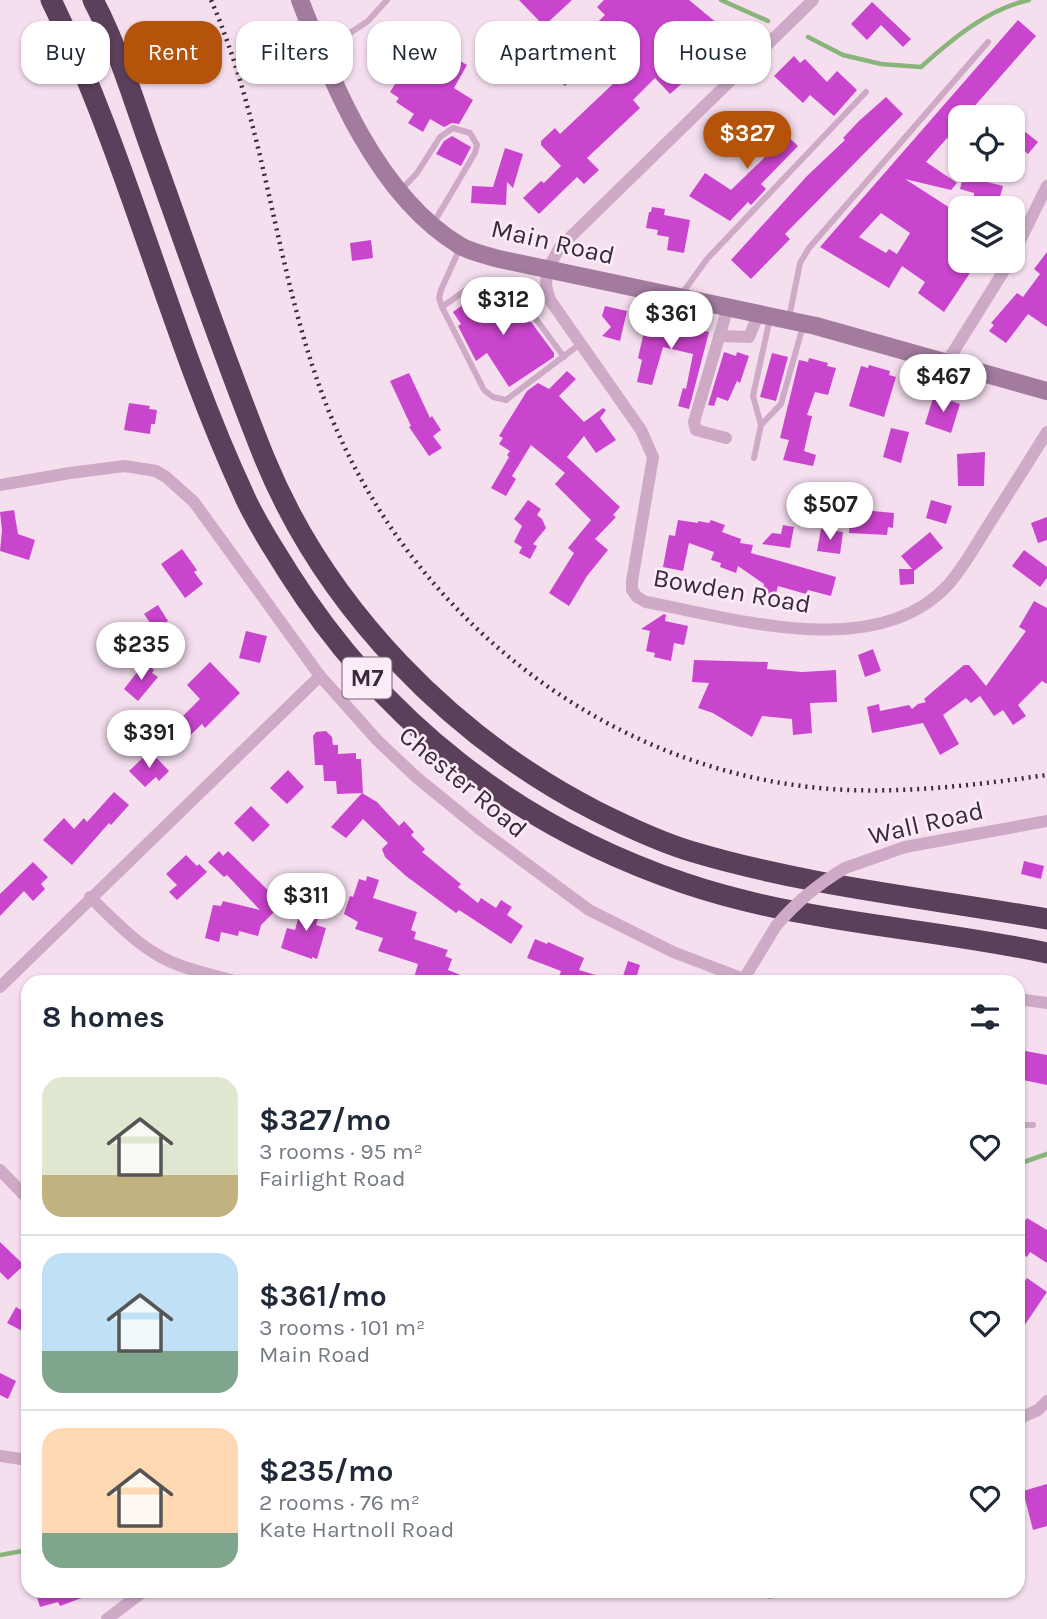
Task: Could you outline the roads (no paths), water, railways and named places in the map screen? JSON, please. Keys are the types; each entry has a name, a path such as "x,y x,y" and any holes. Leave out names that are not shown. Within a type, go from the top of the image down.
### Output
{"highway":[{"name":"M7","path":"51,0 97,104 214,427 244,496 271,546 308,604 357,667 394,708 447,754 503,796 557,829 620,859 685,883 747,901 842,921 1047,953"},
{"name":"M7","path":"93,0 128,86 206,306 265,461 323,567 368,628 411,675 451,713 516,764 625,826 686,850 789,876 1047,919"}],"main road":[{"name":"Main Road","path":"300,0 308,21"},
{"name":"Main Road","path":"336,84 379,163 400,192 432,225 461,246 499,259 796,322 1047,391"}],"street":[{"path":"548,270 560,247 813,0"},
{"path":"1025,231 1047,186"},
{"name":"Bowden Road","path":"548,270 544,285 550,300 640,430 653,457 633,568 632,590 646,602 779,626 830,629 874,625 917,608 947,586 960,569 1047,432"},
{"path":"947,362 1003,273"},
{"path":"726,438 696,430 694,422 728,307"},
{"path":"719,336 749,337 764,315"},
{"name":"Chester Road","path":"0,485 70,472 125,466 156,471 166,477 194,502 320,676 377,740 416,777 481,830 589,910 673,952 730,975"},
{"path":"0,987 320,676"},
{"name":"Wall Road","path":"746,975 776,926 796,902 816,885 845,868 905,847 1047,821"},
{"path":"90,897 137,941 158,956 215,975"},
{"path":"1025,1000 1047,1003"},
{"path":"0,1170 21,1192"},
{"path":"1025,1416 1038,1410 1047,1401"},
{"path":"0,1456 21,1459"},
{"path":"107,1619 135,1598"}],"lane":[{"path":"353,31 368,21 387,0"},
{"path":"761,425 781,404 796,322 800,263 809,248 988,42"},
{"path":"680,296 707,259 866,92"},
{"path":"400,192 417,173 444,133 453,128 470,133 477,145 475,153 432,225"},
{"path":"461,246 439,298 484,390 493,397 506,400 580,344"},
{"path":"442,307 477,282 505,286 516,292 564,357"},
{"path":"754,458 761,425 753,396 764,315"},
{"path":"1025,1125 1033,1125"}],"waterway":[{"path":"721,0 768,21"},
{"path":"808,37 843,55 881,64 921,67 958,36 985,18 999,10 1029,0"},
{"path":"1025,1162 1047,1154"},
{"path":"0,1555 21,1551"}],"railway":[{"path":"211,0 245,99 294,304 326,404 362,480 407,550 462,614 524,669 593,715 668,751 747,776 831,789 885,790 966,785 1047,775"}]}
